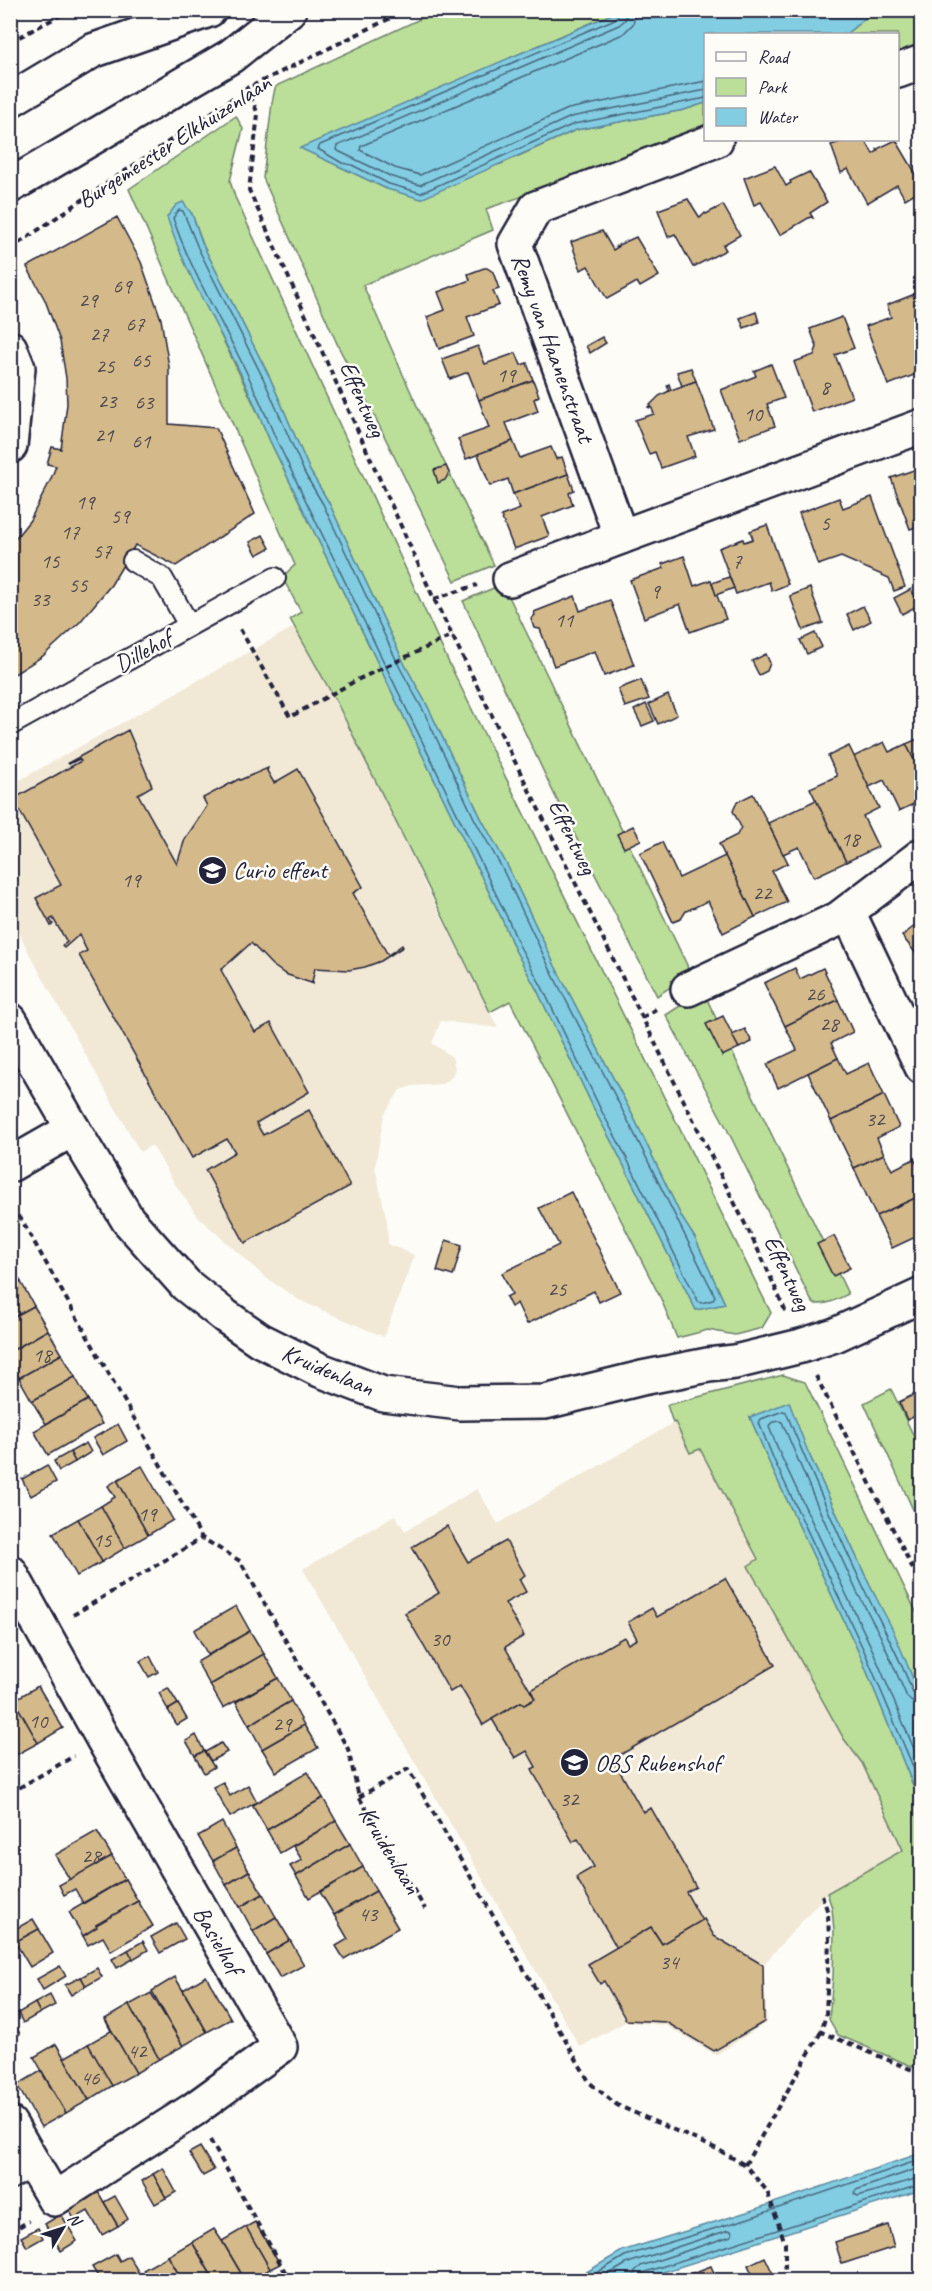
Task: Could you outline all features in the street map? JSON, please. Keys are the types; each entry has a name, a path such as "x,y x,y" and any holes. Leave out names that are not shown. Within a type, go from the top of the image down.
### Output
{"street":[{"path":"10,100 92,51 209,10"},
{"name":"Burgemeester Elkhuizenlaan","path":"10,186 231,56 289,10"},
{"path":"899,70 921,62"},
{"name":"Remy van Haanenstraat","path":"621,537 515,244 536,208 713,141"},
{"path":"10,348 18,368 10,446"},
{"path":"510,579 921,426"},
{"path":"688,989 838,919 921,855"},
{"path":"848,912 921,1067"},
{"name":"Kruidenlaan","path":"10,1020 128,1220 186,1285 260,1341 320,1370 382,1394 460,1403 544,1402 642,1378 735,1362 801,1346 835,1335 921,1295"},
{"path":"10,1165 73,1130"},
{"name":"Basielhof","path":"10,1572 280,2047 193,2110 54,2199 22,2173 10,2124"}],"lane":[{"path":"133,561 162,578 189,625"},
{"name":"Dillehof","path":"10,725 275,578"}],"path":[{"path":"10,42 70,10"},
{"name":"Burgemeester Elkhuizenlaan","path":"10,249 247,89 407,10"},
{"name":"Effentweg","path":"247,89 258,114 249,190 434,599 764,1262 801,1346 921,1587"},
{"path":"434,599 501,578 510,579"},
{"path":"226,604 290,717 357,680 453,635"},
{"name":"Kruidenlaan","path":"10,1209 21,1219 202,1538 240,1561 348,1749 358,1797 425,1909"},
{"path":"44,1632 202,1538"},
{"path":"10,1793 103,1739"},
{"path":"358,1797 408,1769 590,2083 617,2105 717,2149 746,2165 767,2191 785,2243 785,2280"},
{"path":"746,2165 821,2032 826,2015 829,1940 828,1913 822,1895"},
{"path":"821,2032 921,2074"},
{"path":"193,2110 288,2277 282,2280"}],"shaded area":[{"path":"294,627 338,703 431,897 498,1028 441,1021 432,1043 452,1057 455,1068 452,1077 442,1084 412,1086 400,1090 384,1115 375,1167 387,1221 388,1244 414,1255 384,1337 299,1300 265,1277 198,1217 152,1145 140,1152 30,955 11,915 11,785"},
{"path":"675,1422 690,1453 700,1449 759,1560 748,1566 844,1739 862,1763 903,1851 827,1893 763,1965 767,2022 716,2055 665,2025 625,2022 580,2047 303,1569 395,1515 405,1531 477,1489 498,1524"}],"green space":[{"path":"437,11 619,11 301,148 387,189 501,164 576,130 684,110 704,103 704,133 486,209 493,230 363,285 418,408 494,565 455,581 339,348 263,178 272,103 275,88"},
{"path":"874,11 921,11 921,48 899,58 899,33 847,33"},
{"path":"236,116 243,129 230,181 235,197 449,663 771,1313 762,1328 735,1335 708,1330 677,1338 661,1299 510,1001 490,1012 337,703 290,619 301,612 282,577 295,565 129,189","holes":["192,214 203,245 270,378 310,471 328,501 405,665 428,707 481,818 507,865 555,966 635,1120 682,1218 695,1238 725,1304 696,1310 514,948 181,254"]},
{"path":"503,584 687,965 689,975 657,996 556,798 463,601"},
{"path":"703,991 848,1294 835,1300 814,1304 811,1300 726,1127 666,1015"},
{"path":"783,1375 805,1382 921,1622 921,1698 892,1630 808,1452 750,1417 861,1657 921,1805 921,2070 838,2035 829,2019 834,1931 832,1908 827,1893 903,1850 862,1763 844,1739 748,1566 758,1559 700,1449 690,1453 675,1422 673,1423 667,1405"},
{"path":"891,1389 921,1451 921,1527 864,1403"}],"water":[{"path":"619,11 874,11 847,33 704,33 704,103 684,110 576,130 421,199 387,189 300,148"},
{"path":"183,202 192,214 203,245 270,378 310,471 328,501 405,665 428,707 481,818 507,865 555,966 635,1120 682,1218 695,1238 725,1304 696,1310 514,948 181,253 167,217 176,205"},
{"path":"789,1402 808,1452 893,1630 921,1698 921,1805 861,1657 750,1417"},
{"path":"921,2153 921,2190 638,2280 573,2280 622,2251 747,2212"}],"building":[{"path":"844,141 866,141 873,154 878,151 877,149 897,141 922,184 922,189 905,199 897,185 867,203 848,169 841,173 831,145"},
{"path":"775,166 786,186 791,183 790,181 809,172 827,202 810,213 813,218 810,217 780,235 761,202 754,205 744,178"},
{"path":"688,199 700,218 705,213 723,205 740,235 723,245 726,250 693,267 675,234 668,237 658,210"},
{"path":"117,217 141,262 161,319 169,367 169,424 216,428 255,514 176,566 135,545 111,585 80,622 43,656 10,677 10,545 30,520 50,481 56,466 47,464 52,447 61,449 67,404 66,378 60,341 45,300 27,267"},
{"path":"602,231 613,250 618,247 616,246 636,237 659,276 640,287 637,282 607,299 588,266 581,270 571,242"},
{"path":"484,268 493,272 499,289 493,291 499,305 467,317 474,336 439,349 427,317 445,310 438,292 470,280 468,274"},
{"path":"920,292 922,297 922,372 888,385 866,326 891,317 887,305"},
{"path":"756,312 759,322 744,328 740,318"},
{"path":"842,317 854,348 835,355 852,397 812,412 794,362 814,355 817,347 810,329"},
{"path":"602,337 606,343 590,353 586,346"},
{"path":"478,346 485,364 516,353 521,365 527,363 533,380 479,400 468,372 450,379 442,359"},
{"path":"771,364 784,398 767,404 775,426 740,439 721,390 756,376 754,371"},
{"path":"691,368 696,381 682,386 677,372"},
{"path":"533,380 539,396 534,399 538,411 506,423 513,441 466,459 458,439 489,428 479,400"},
{"path":"696,381 714,429 688,437 695,456 661,468 655,452 649,454 635,420 654,414 651,406 648,407 659,396 669,391 667,385 669,384 671,390"},
{"path":"513,441 520,458 551,447 556,459 562,457 568,474 513,494 508,479 490,486 478,454"},
{"path":"446,466 449,473 445,480 438,483 434,470"},
{"path":"922,467 922,525 910,529 891,478"},
{"path":"568,474 574,490 569,493 573,505 542,517 549,536 514,549 501,516 520,509 513,494"},
{"path":"872,497 905,587 894,591 889,578 841,557 818,565 799,513 839,498 843,508"},
{"path":"767,525 788,584 772,591 769,582 736,594 719,548 743,539 744,542 753,539 750,531"},
{"path":"263,535 270,548 257,555 250,542"},
{"path":"684,556 694,586 711,580 726,619 690,632 680,604 644,618 630,580 664,568 662,564"},
{"path":"729,577 734,588 716,595 712,583"},
{"path":"810,588 823,623 803,630 790,596"},
{"path":"911,589 919,605 902,614 894,598"},
{"path":"575,596 580,611 610,600 634,665 604,676 595,651 554,666 540,629 534,628 531,619 535,615 534,612"},
{"path":"863,606 871,621 854,630 847,614"},
{"path":"815,633 822,647 807,654 800,640"},
{"path":"766,654 770,663 767,671 759,675 752,661"},
{"path":"641,680 649,699 625,707 618,689"},
{"path":"668,695 677,715 658,724 649,704"},
{"path":"646,704 654,721 642,726 634,710"},
{"path":"128,730 152,786 138,794 177,864 185,839 207,806 203,798 239,779 268,768 267,771 274,783 298,769 363,887 353,893 388,955 402,945 403,947 381,961 365,967 349,970 315,968 312,982 314,984 285,974 272,965 251,943 221,970 255,1032 271,1023 309,1092 256,1123 263,1135 309,1110 350,1186 245,1243 205,1170 235,1152 227,1139 192,1158 79,955 87,951 79,935 64,948 62,946 67,942 53,918 50,920 53,924 51,926 36,898 61,885 13,799 81,761 79,759 68,763"},
{"path":"922,737 922,776 906,744"},
{"path":"884,742 889,752 906,744 922,776 922,800 899,811 884,780 869,787 853,757"},
{"path":"849,746 879,808 863,816 878,847 846,862 810,788 837,776 828,756"},
{"path":"753,794 788,863 772,871 787,902 755,917 719,844 737,835 741,827 733,811 737,802"},
{"path":"816,800 846,862 814,877 799,847 783,854 768,823"},
{"path":"633,826 641,840 624,848 617,834"},
{"path":"662,842 679,878 725,856 755,917 723,933 708,901 686,911 681,919 673,922 640,853"},
{"path":"922,920 922,961 902,936"},
{"path":"795,968 800,979 823,968 838,1000 785,1026 764,983"},
{"path":"838,1000 853,1032 831,1043 838,1058 778,1088 767,1064 797,1050 785,1026"},
{"path":"723,1016 739,1048 722,1056 706,1024"},
{"path":"745,1029 752,1042 739,1048 732,1035"},
{"path":"838,1058 846,1074 869,1063 884,1095 831,1121 808,1073"},
{"path":"884,1095 899,1127 877,1138 884,1154 854,1168 831,1121"},
{"path":"884,1154 892,1170 914,1159 922,1173 922,1195 876,1216 854,1168"},
{"path":"571,1192 620,1292 599,1302 594,1291 527,1324 517,1303 511,1307 506,1297 512,1294 502,1273 559,1245 539,1208"},
{"path":"922,1195 922,1234 892,1248 876,1216"},
{"path":"834,1236 850,1268 833,1276 817,1244"},
{"path":"446,1240 462,1245 453,1276 437,1271"},
{"path":"10,1264 21,1282 10,1289"},
{"path":"21,1282 34,1306 10,1319 10,1289"},
{"path":"34,1306 48,1330 10,1352 10,1319"},
{"path":"48,1330 62,1354 19,1378 10,1363 10,1352"},
{"path":"62,1354 75,1377 32,1401 19,1378"},
{"path":"75,1377 88,1400 46,1424 32,1401"},
{"path":"913,1395 922,1413 907,1420 899,1402"},
{"path":"88,1400 102,1424 48,1455 34,1431"},
{"path":"118,1424 127,1441 103,1455 93,1438"},
{"path":"86,1443 91,1452 75,1462 70,1452"},
{"path":"70,1452 75,1462 59,1471 54,1461"},
{"path":"10,1460 18,1473 10,1477"},
{"path":"47,1465 56,1482 31,1496 22,1479"},
{"path":"142,1466 173,1520 148,1535 117,1480"},
{"path":"117,1480 148,1535 125,1548 101,1506 115,1497 108,1486"},
{"path":"101,1506 125,1548 102,1562 78,1519"},
{"path":"78,1519 102,1562 77,1576 53,1533"},
{"path":"447,1526 468,1562 506,1541 525,1575 519,1579 526,1592 505,1603 524,1636 505,1647 535,1699 524,1705 521,1702 483,1725 460,1686 450,1692 405,1613 439,1593 412,1547"},
{"name":"OBS Rubenshof","path":"725,1578 775,1665 613,1759 643,1812 651,1808 696,1887 686,1892 702,1921 662,1944 651,1927 617,1948 576,1877 594,1867 578,1839 573,1842 533,1772 532,1769 536,1767 527,1751 515,1758 492,1719 521,1702 524,1705 535,1699 531,1690 624,1637 628,1644 637,1639 628,1622 652,1608 657,1617"},
{"path":"236,1606 250,1631 208,1655 194,1630"},
{"path":"250,1631 264,1654 210,1685 197,1662"},
{"path":"10,1638 17,1649 10,1653"},
{"path":"264,1654 278,1678 223,1708 210,1685"},
{"path":"150,1656 158,1672 149,1677 140,1661"},
{"path":"278,1678 291,1701 249,1725 236,1702"},
{"path":"38,1686 63,1728 38,1743 14,1700"},
{"path":"168,1688 178,1704 168,1710 159,1693"},
{"path":"14,1700 38,1743 16,1755 10,1746 10,1702"},
{"path":"291,1701 304,1725 262,1749 249,1725"},
{"path":"178,1704 187,1719 177,1725 168,1710"},
{"path":"304,1725 318,1748 276,1772 262,1749"},
{"path":"196,1735 204,1751 195,1756 186,1741"},
{"path":"221,1743 227,1752 211,1761 205,1752"},
{"path":"10,1746 16,1755 10,1759"},
{"path":"204,1751 214,1767 204,1773 195,1756"},
{"path":"308,1772 323,1798 267,1830 252,1805"},
{"path":"223,1782 230,1796 248,1785 257,1802 230,1817 213,1787"},
{"path":"323,1798 336,1821 280,1853 267,1830"},
{"path":"336,1821 350,1844 296,1876 290,1866 302,1860 293,1846"},
{"path":"222,1822 236,1848 213,1861 198,1836"},
{"path":"97,1831 112,1856 70,1880 55,1855"},
{"path":"350,1844 363,1867 309,1898 296,1876"},
{"path":"236,1848 249,1871 226,1885 213,1861"},
{"path":"112,1856 125,1879 83,1903 75,1889 64,1895 59,1885"},
{"path":"363,1867 376,1891 334,1915 320,1892"},
{"path":"249,1871 263,1894 240,1907 226,1885"},
{"path":"125,1879 138,1901 96,1925 97,1927 83,1936 69,1912"},
{"path":"10,1881 17,1891 10,1895"},
{"path":"376,1891 398,1928 344,1959 336,1946 348,1939 334,1915"},
{"path":"263,1894 276,1917 253,1931 240,1907"},
{"path":"138,1901 153,1926 111,1951 103,1937 88,1945 83,1936 97,1927 96,1925"},
{"path":"276,1917 290,1940 266,1954 253,1931"},
{"path":"33,1919 39,1929 15,1942 10,1932"},
{"path":"704,1919 714,1936 763,1965 764,2022 714,2051 666,2022 626,2020 604,1981 600,1984 588,1964 651,1927 662,1944"},
{"path":"176,1923 185,1939 160,1953 151,1937"},
{"path":"39,1929 53,1953 30,1967 15,1942"},
{"path":"290,1940 304,1965 280,1978 266,1954"},
{"path":"143,1941 148,1950 133,1959 128,1950"},
{"path":"128,1950 133,1959 117,1968 112,1959"},
{"path":"60,1966 66,1976 43,1990 37,1979"},
{"path":"97,1968 102,1977 86,1986 81,1977"},
{"path":"206,1976 231,2019 207,2032 183,1990"},
{"path":"81,1977 86,1986 71,1995 65,1985"},
{"path":"175,1977 207,2032 183,2046 152,1991"},
{"path":"151,1993 183,2046 159,2059 129,2005"},
{"path":"50,1995 55,2005 40,2013 35,2003"},
{"path":"35,2003 40,2013 23,2023 18,2013"},
{"path":"129,2005 159,2059 136,2073 105,2019"},
{"path":"10,2018 20,2034 10,2039"},
{"path":"105,2019 136,2073 112,2086 88,2044 111,2031"},
{"path":"56,2044 89,2100 66,2113 34,2057"},
{"path":"88,2044 112,2086 89,2100 64,2058"},
{"path":"41,2071 66,2113 41,2127 17,2085"},
{"path":"200,2147 214,2170 203,2176 189,2153"},
{"path":"163,2168 176,2192 166,2198 153,2174"},
{"path":"153,2174 166,2198 155,2204 142,2181"},
{"path":"98,2192 118,2226 102,2235 88,2211 74,2219 69,2209"},
{"path":"115,2196 128,2219 118,2226 104,2202"},
{"path":"61,2214 77,2241 61,2251 45,2224"},
{"path":"255,2222 280,2264 270,2269 246,2227"},
{"path":"888,2225 894,2247 842,2264 835,2242"},
{"path":"246,2227 270,2269 252,2280 245,2280 222,2241"},
{"path":"38,2228 43,2238 27,2247 21,2237"},
{"path":"214,2229 245,2280 214,2280 192,2242"},
{"path":"192,2242 214,2280 182,2280 168,2256"},
{"path":"116,2254 120,2261 129,2256 143,2280 100,2280 92,2267"},
{"path":"168,2256 182,2280 149,2280 143,2270"},
{"path":"765,2257 776,2280 755,2280 748,2265"},
{"path":"711,2266 717,2280 683,2280 682,2277"}],"place":[{"name":"Curio effent","path":"212,870"},
{"name":"OBS Rubenshof","path":"574,1763"}]}
